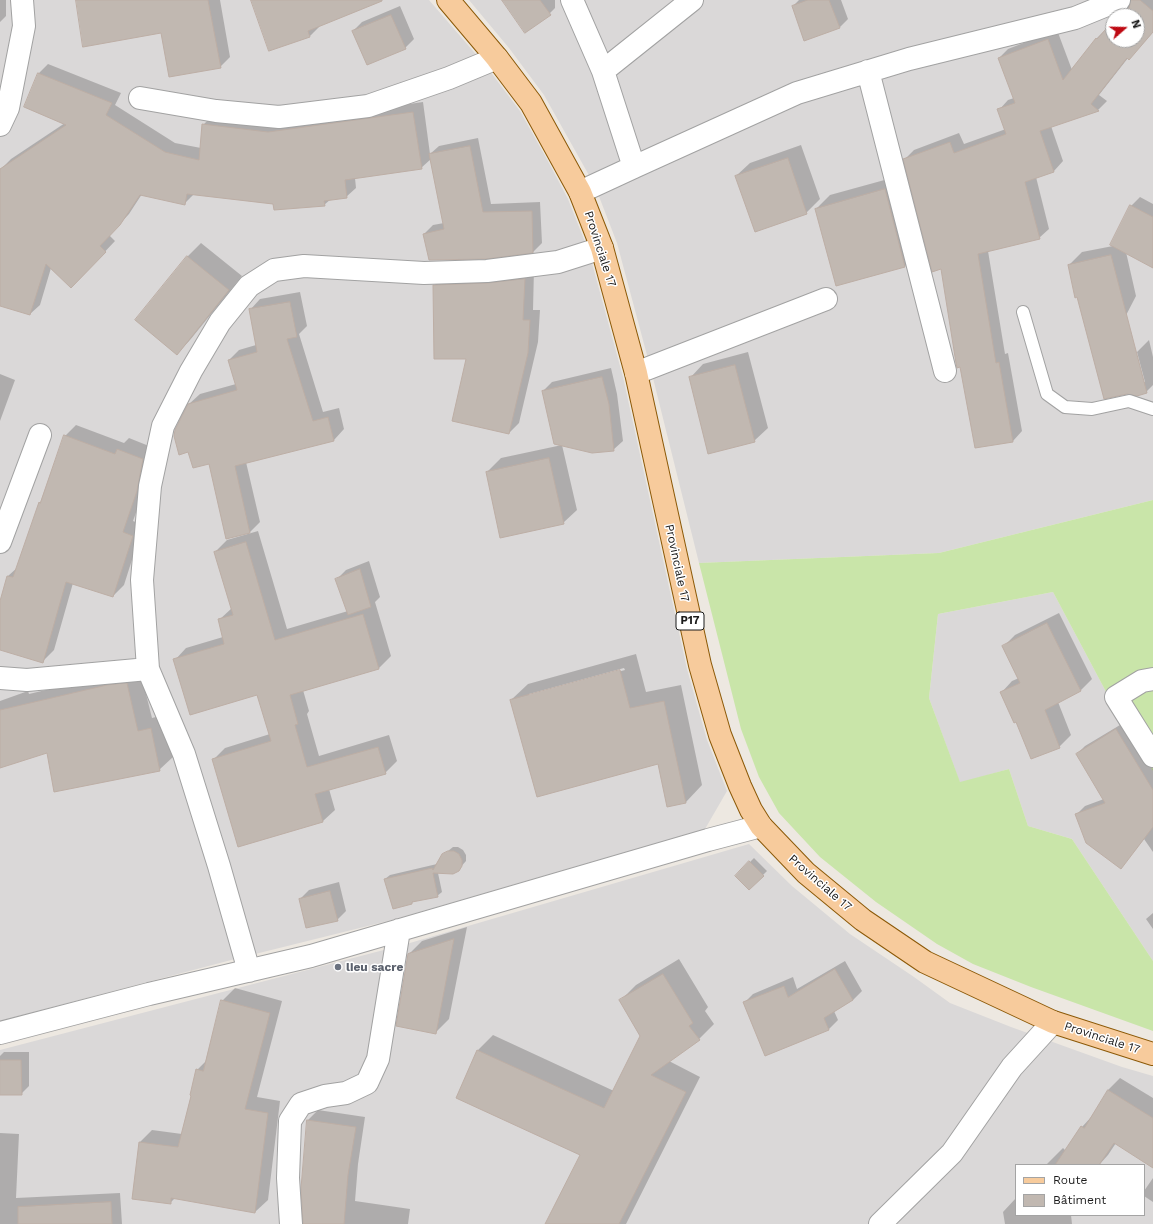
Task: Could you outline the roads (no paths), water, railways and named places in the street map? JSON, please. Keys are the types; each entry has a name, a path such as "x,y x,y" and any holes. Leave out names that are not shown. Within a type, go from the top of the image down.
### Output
{"main road":[{"name":"Provinciale 17","path":"448,0 497,58 531,103 580,192 602,248 636,373 702,672 720,735 740,786 761,826 806,873 862,920 919,958 1053,1022 1153,1054"}],"street":[{"path":"0,125 8,108 22,41 24,26 22,0"},
{"path":"572,0 603,71 634,167"},
{"path":"603,71 692,0"},
{"path":"580,192 797,93 909,59 1075,18 1119,0"},
{"path":"140,98 216,111 279,117 368,106 449,78 497,58"},
{"path":"868,72 945,371"},
{"path":"249,971 219,866 184,754 164,710 148,669 142,580 150,486 163,426 191,372 220,322 249,286 274,270 304,266 424,273 487,271 558,262 602,248"},
{"path":"636,373 826,299"},
{"path":"0,542 40,435"},
{"path":"0,678 27,680 148,669"},
{"path":"1153,679 1142,681 1116,697 1153,756"},
{"path":"2,1027 310,956 701,842 761,826"},
{"path":"291,1224 288,1178 290,1121 301,1104 325,1096 346,1093 367,1083 378,1059 399,930"},
{"path":"880,1224 952,1153 1012,1067 1053,1022"}],"lane":[{"path":"1023,312 1047,394 1065,407 1092,409 1129,401 1153,409"}],"place":[{"name":"lieu sacre","path":"338,967"}]}
